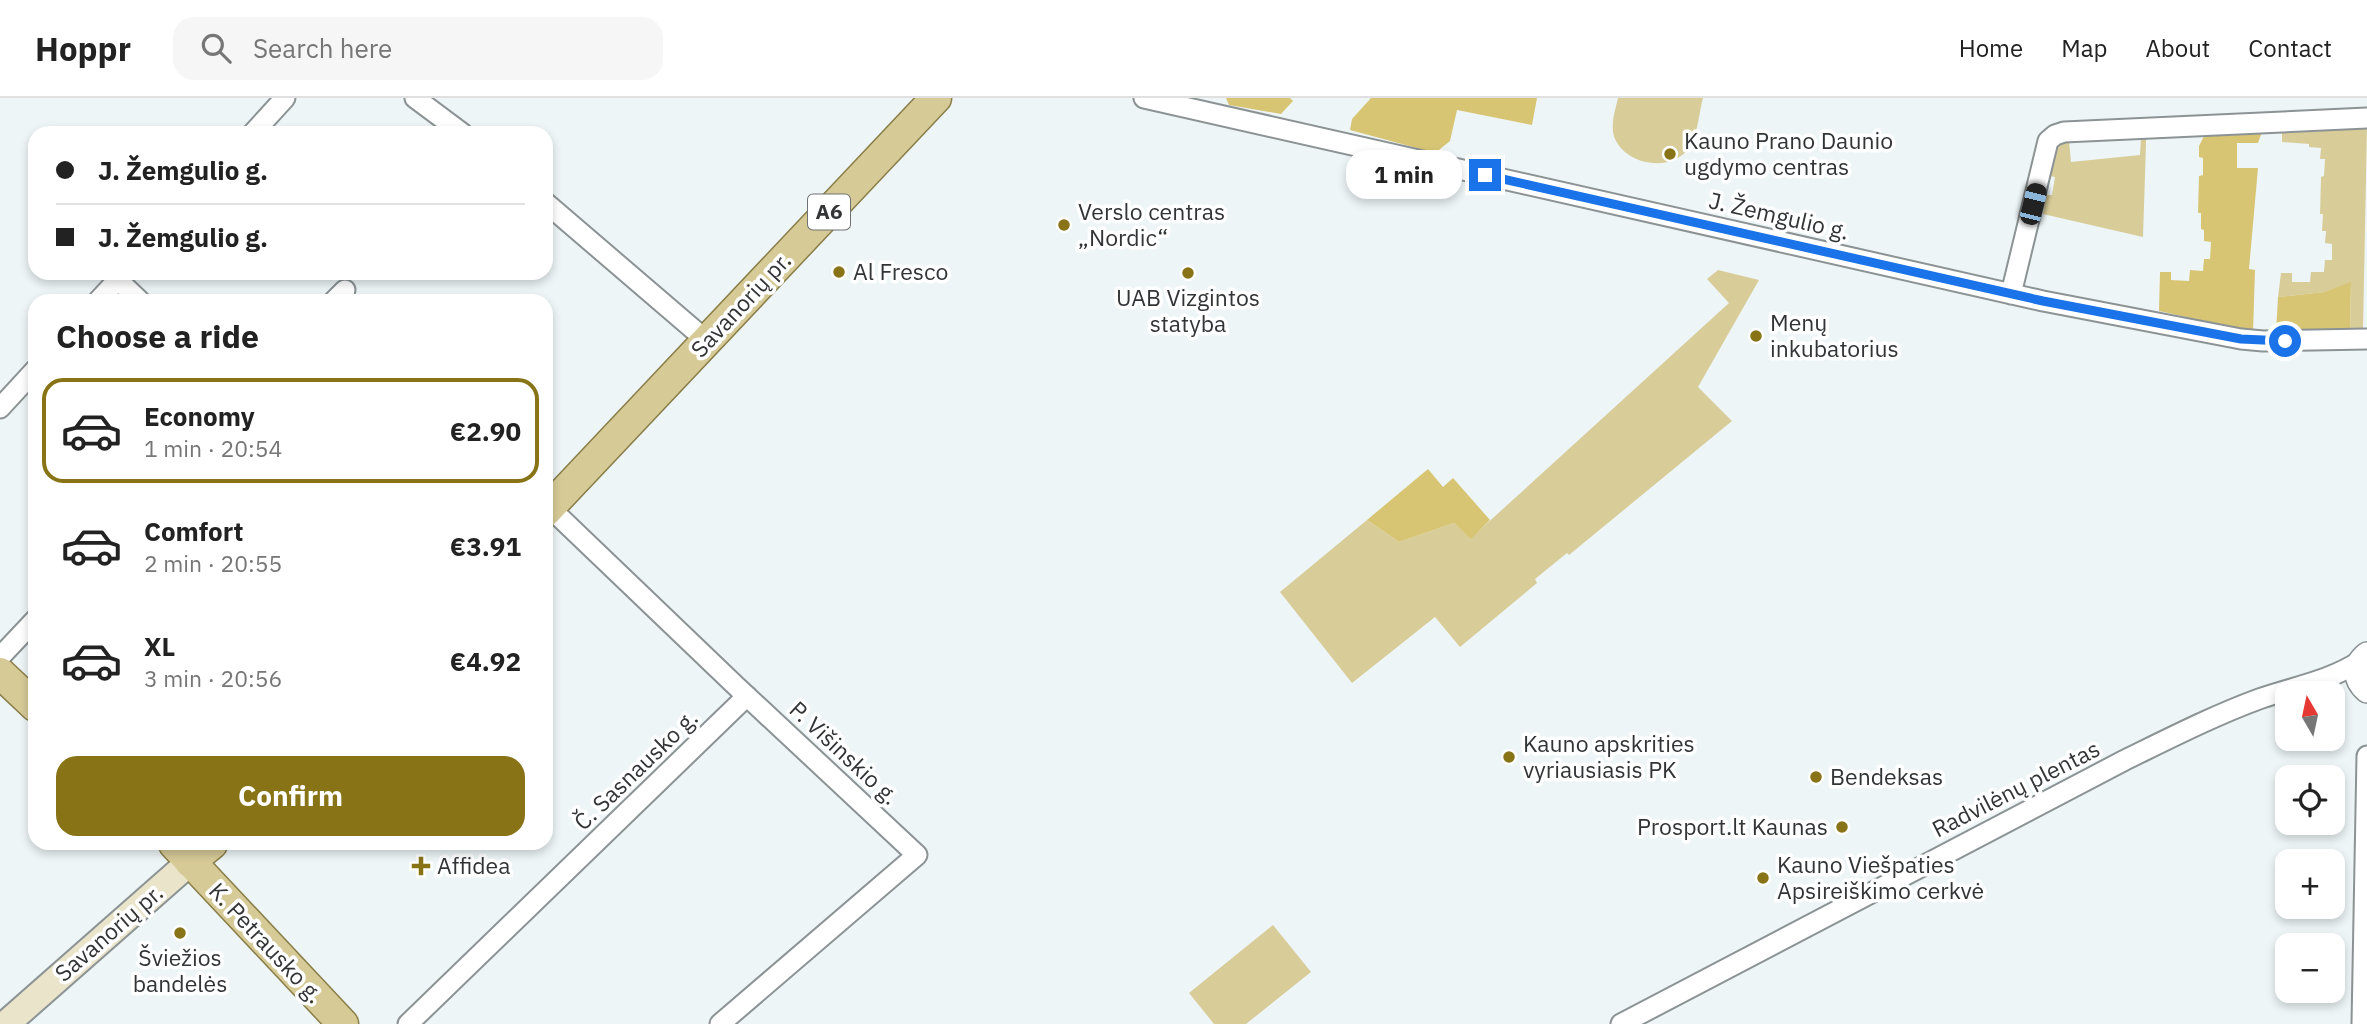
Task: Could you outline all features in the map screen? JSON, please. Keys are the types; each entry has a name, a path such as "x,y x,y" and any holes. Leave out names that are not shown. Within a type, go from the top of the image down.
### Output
{"main road":[{"name":"Savanorių pr.","path":"553,504 936,98"},
{"path":"0,673 28,699"},
{"name":"Savanorių pr.","path":"6,1024 182,853"},
{"name":"K. Petrausko g.","path":"182,853 342,1024"}],"street":[{"path":"259,126 285,98"},
{"path":"415,98 453,126"},
{"name":"J. Žemgulio g.","path":"1144,98 2011,294 2241,339 2367,340"},
{"path":"2011,294 2048,141 2055,135 2064,132 2367,118"},
{"path":"553,209 707,341"},
{"path":"104,294 117,280"},
{"path":"124,280 135,294"},
{"path":"0,408 28,378"},
{"name":"P. Višinskio g.","path":"553,514 917,855 720,1024"},
{"path":"0,657 28,627"},
{"name":"Radvilėnų plentas","path":"1621,1024 1990,829 2205,721 2262,698 2364,665"},
{"name":"Č. Sasnausko g.","path":"408,1024 747,696"},
{"path":"2362,1024 2367,756"}],"shaded area":[{"path":"1226,98 1290,98 1293,101 1281,114 1229,105"},
{"path":"1371,98 1537,98 1532,125 1457,110 1450,141 1435,153 1350,130 1352,119"},
{"path":"1618,98 1703,98 1697,129 1690,146 1674,160 1664,163 1642,161 1631,156 1623,150 1614,136 1613,120"},
{"path":"2367,126 2363,329 2350,332 2351,283 2324,292 2278,297 2281,273 2292,273 2292,282 2310,282 2311,272 2324,272 2325,260 2332,260 2332,244 2325,243 2326,231 2322,231 2323,214 2320,214 2321,177 2324,176 2325,159 2320,159 2321,148 2309,147 2309,144 2282,142 2282,129"},
{"path":"2263,129 2258,143 2237,143 2237,168 2258,168 2249,269 2255,270 2253,332 2159,311 2160,272 2171,272 2171,280 2189,281 2190,270 2203,271 2204,259 2210,259 2211,242 2204,241 2201,213 2198,213 2199,176 2203,175 2203,158 2199,157 2199,146 2205,134"},
{"path":"2141,138 2146,139 2143,237 2043,214 2046,195 2052,195 2055,177 2049,176 2054,154 2059,146 2069,140 2071,162 2140,155"},
{"path":"1718,270 1759,280 1698,387 1732,421 1569,555 1567,553 1535,579 1537,583 1460,647 1435,617 1352,683 1280,592 1367,520 1399,542 1454,523 1471,538 1729,303 1707,279"},
{"path":"2351,282 2350,332 2276,332 2278,297 2324,292"},
{"path":"1428,469 1443,487 1453,478 1490,520 1471,539 1454,523 1399,542 1367,520"},
{"path":"1273,925 1311,972 1246,1024 1214,1024 1189,993"}],"place":[{"name":"Kauno Prano Daunio ugdymo centras","path":"1670,154"},
{"name":"Verslo centras „Nordic“","path":"1064,225"},
{"name":"Al Fresco","path":"839,272"},
{"name":"UAB Vizgintos statyba","path":"1188,273"},
{"name":"Menų inkubatorius","path":"1756,336"},
{"name":"Kauno apskrities vyriausiasis PK","path":"1509,757"},
{"name":"Bendeksas","path":"1816,777"},
{"name":"Prosport.lt Kaunas","path":"1842,827"},
{"name":"Affidea","path":"421,866"},
{"name":"Kauno Viešpaties Apsireiškimo cerkvė","path":"1763,878"},
{"name":"Šviežios bandelės","path":"180,933"}],"route":[{"path":"1485,175 2043,301 2241,339 2285,341"}]}
